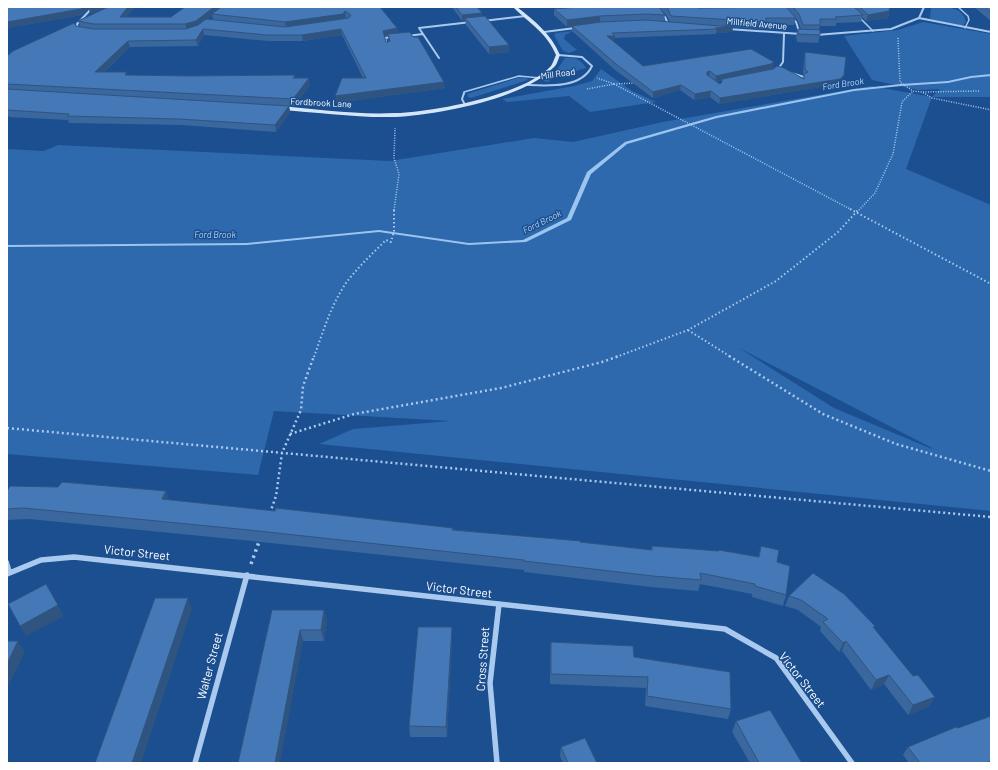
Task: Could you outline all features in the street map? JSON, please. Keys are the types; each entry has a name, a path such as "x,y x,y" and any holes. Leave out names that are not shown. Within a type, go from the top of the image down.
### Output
{"street":[{"path":"82,31 78,29 77,24 93,7"},
{"name":"Mill Road","path":"515,7 551,40 558,55 555,62"},
{"path":"657,7 665,17 668,24"},
{"path":"919,18 924,7"},
{"path":"787,12 796,22 800,34"},
{"path":"480,21 526,16"},
{"path":"812,35 873,31 898,27 919,18 991,32"},
{"path":"439,58 419,28 472,22"},
{"path":"660,24 676,24"},
{"path":"544,32 577,27"},
{"name":"Millfield Avenue","path":"721,28 784,34 806,34"},
{"path":"400,36 423,34"},
{"path":"784,34 783,62 778,70 804,77"},
{"path":"388,46 385,38 392,37"},
{"name":"Mill Road","path":"528,85 550,85 572,82 587,76 591,72 592,66 582,57 558,55"},
{"name":"Fordbrook Lane","path":"277,108 396,115 431,112 465,105 528,85 540,78 552,68 555,62"},
{"name":"Victor Street","path":"8,573 41,560 74,557 247,575 725,630 776,658 852,763"},
{"name":"Walter Street","path":"195,763 247,575"},
{"name":"Cross Street","path":"497,763 490,683 499,604"}],"lane":[{"path":"958,7 968,16 969,20 965,28"},
{"path":"854,12 873,31"},
{"path":"465,105 462,99 464,92 519,76 540,78"},
{"path":"7,562 8,573"}],"path":[{"path":"898,27 900,82 913,91 979,91"},
{"path":"636,82 614,84 991,284"},
{"path":"290,434 354,414 501,388 595,364 688,330 776,281 838,232 875,193 893,154 902,102 913,91"},
{"path":"922,92 932,98 991,110"},
{"path":"268,518 276,496 282,453 301,410 304,386 324,328 336,300 346,284 365,260 386,240 391,242 394,231 394,207 399,174 394,158 396,115"},
{"path":"688,330 823,414 896,444 991,471"},
{"path":"7,428 991,517"},
{"path":"247,575 263,532"}],"shaded area":[{"path":"931,7 947,7 957,10 964,16 966,22 963,25 959,25 933,20 930,18"},
{"path":"923,22 991,34 991,97 932,97 940,89 919,90 872,80 844,36 898,30"},
{"path":"573,31 565,35 564,39 577,50 569,53 563,51 554,35 556,33"},
{"path":"565,58 577,59 582,62 586,68 552,78 548,82 543,81 557,70"},
{"path":"601,69 632,91 656,102 590,112 569,96 507,102 502,99 574,86 592,81"},
{"path":"521,77 528,80 471,98 468,97 467,94"},
{"path":"871,86 932,97 906,169 991,205 991,511 319,444 353,429 451,421 274,411 258,475 7,454 7,149 44,151 58,145 390,161 534,138 573,142 663,122","holes":["739,348 932,448 834,408"]}],"building":[{"path":"7,7 83,7 81,9 7,22"},
{"path":"108,7 128,7 120,17 171,17 185,7 214,7 196,21 185,24 94,24 78,21"},
{"path":"221,7 380,7 397,28 383,31 386,42 390,41 388,34 410,32 413,37 418,37 444,82 335,96 342,78 366,78 341,29 302,35 267,35 203,29 196,40 128,41 95,72 127,72 125,75 190,76 295,75 293,78 309,78 293,99 7,84 7,56 13,51 74,23 76,26 93,29 186,29 198,25 206,19 285,27 349,18 351,15 345,11 343,14 285,22 212,14"},
{"path":"456,7 477,7 482,13 462,15"},
{"path":"578,7 659,7 665,15 646,14 600,16 567,20 554,9"},
{"path":"666,7 786,7 796,18 766,18 766,22 671,16"},
{"path":"793,7 854,7 863,15 835,17 837,19 820,19 820,25 803,25 799,14"},
{"path":"860,7 890,7 889,11 868,15"},
{"path":"985,7 991,7 991,12"},
{"path":"485,16 509,45 489,47 465,18"},
{"path":"646,20 733,27 715,28 717,29 612,33 615,36 607,36 643,66 751,49 774,62 771,64 716,76 710,71 707,72 707,75 720,84 722,79 773,69 777,66 784,68 804,79 804,74 808,72 805,69 805,52 846,57 844,75 840,79 720,98 711,91 695,94 681,85 653,92 616,64 572,26 601,22"},
{"path":"798,29 820,30 820,35 798,34"},
{"path":"7,89 289,106 275,125 179,119 67,116 69,114 7,110"},
{"path":"62,482 166,491 162,499 275,511 276,508 453,528 452,530 581,541 580,542 652,550 652,546 719,550 759,557 761,546 779,550 777,562 790,566 786,595 755,586 755,584 700,573 701,580 653,576 524,560 249,530 24,508 7,509 7,491 10,486 58,487"},
{"path":"813,573 844,594 875,626 873,627 913,676 918,675 935,697 913,705 889,675 876,680 846,641 843,643 823,622 828,619 801,600 789,596"},
{"path":"46,584 58,605 20,626 8,604"},
{"path":"155,598 188,598 132,763 95,763"},
{"path":"272,610 324,610 321,630 300,630 275,763 238,763"},
{"path":"418,627 452,627 446,727 409,726"},
{"path":"7,641 18,641 7,664"},
{"path":"551,642 633,646 634,657 730,672 731,709 647,696 648,677 551,674"},
{"path":"770,710 802,763 759,763 736,721"},
{"path":"991,716 991,761 987,763 920,763 908,747 956,727 958,728"},
{"path":"585,738 597,763 568,763 561,747"}],"waterway":[{"name":"Ford Brook","path":"7,246 247,244 379,231 469,244 524,241 569,219 589,173 626,143 716,117 854,90 948,82 971,77 991,75"}]}
